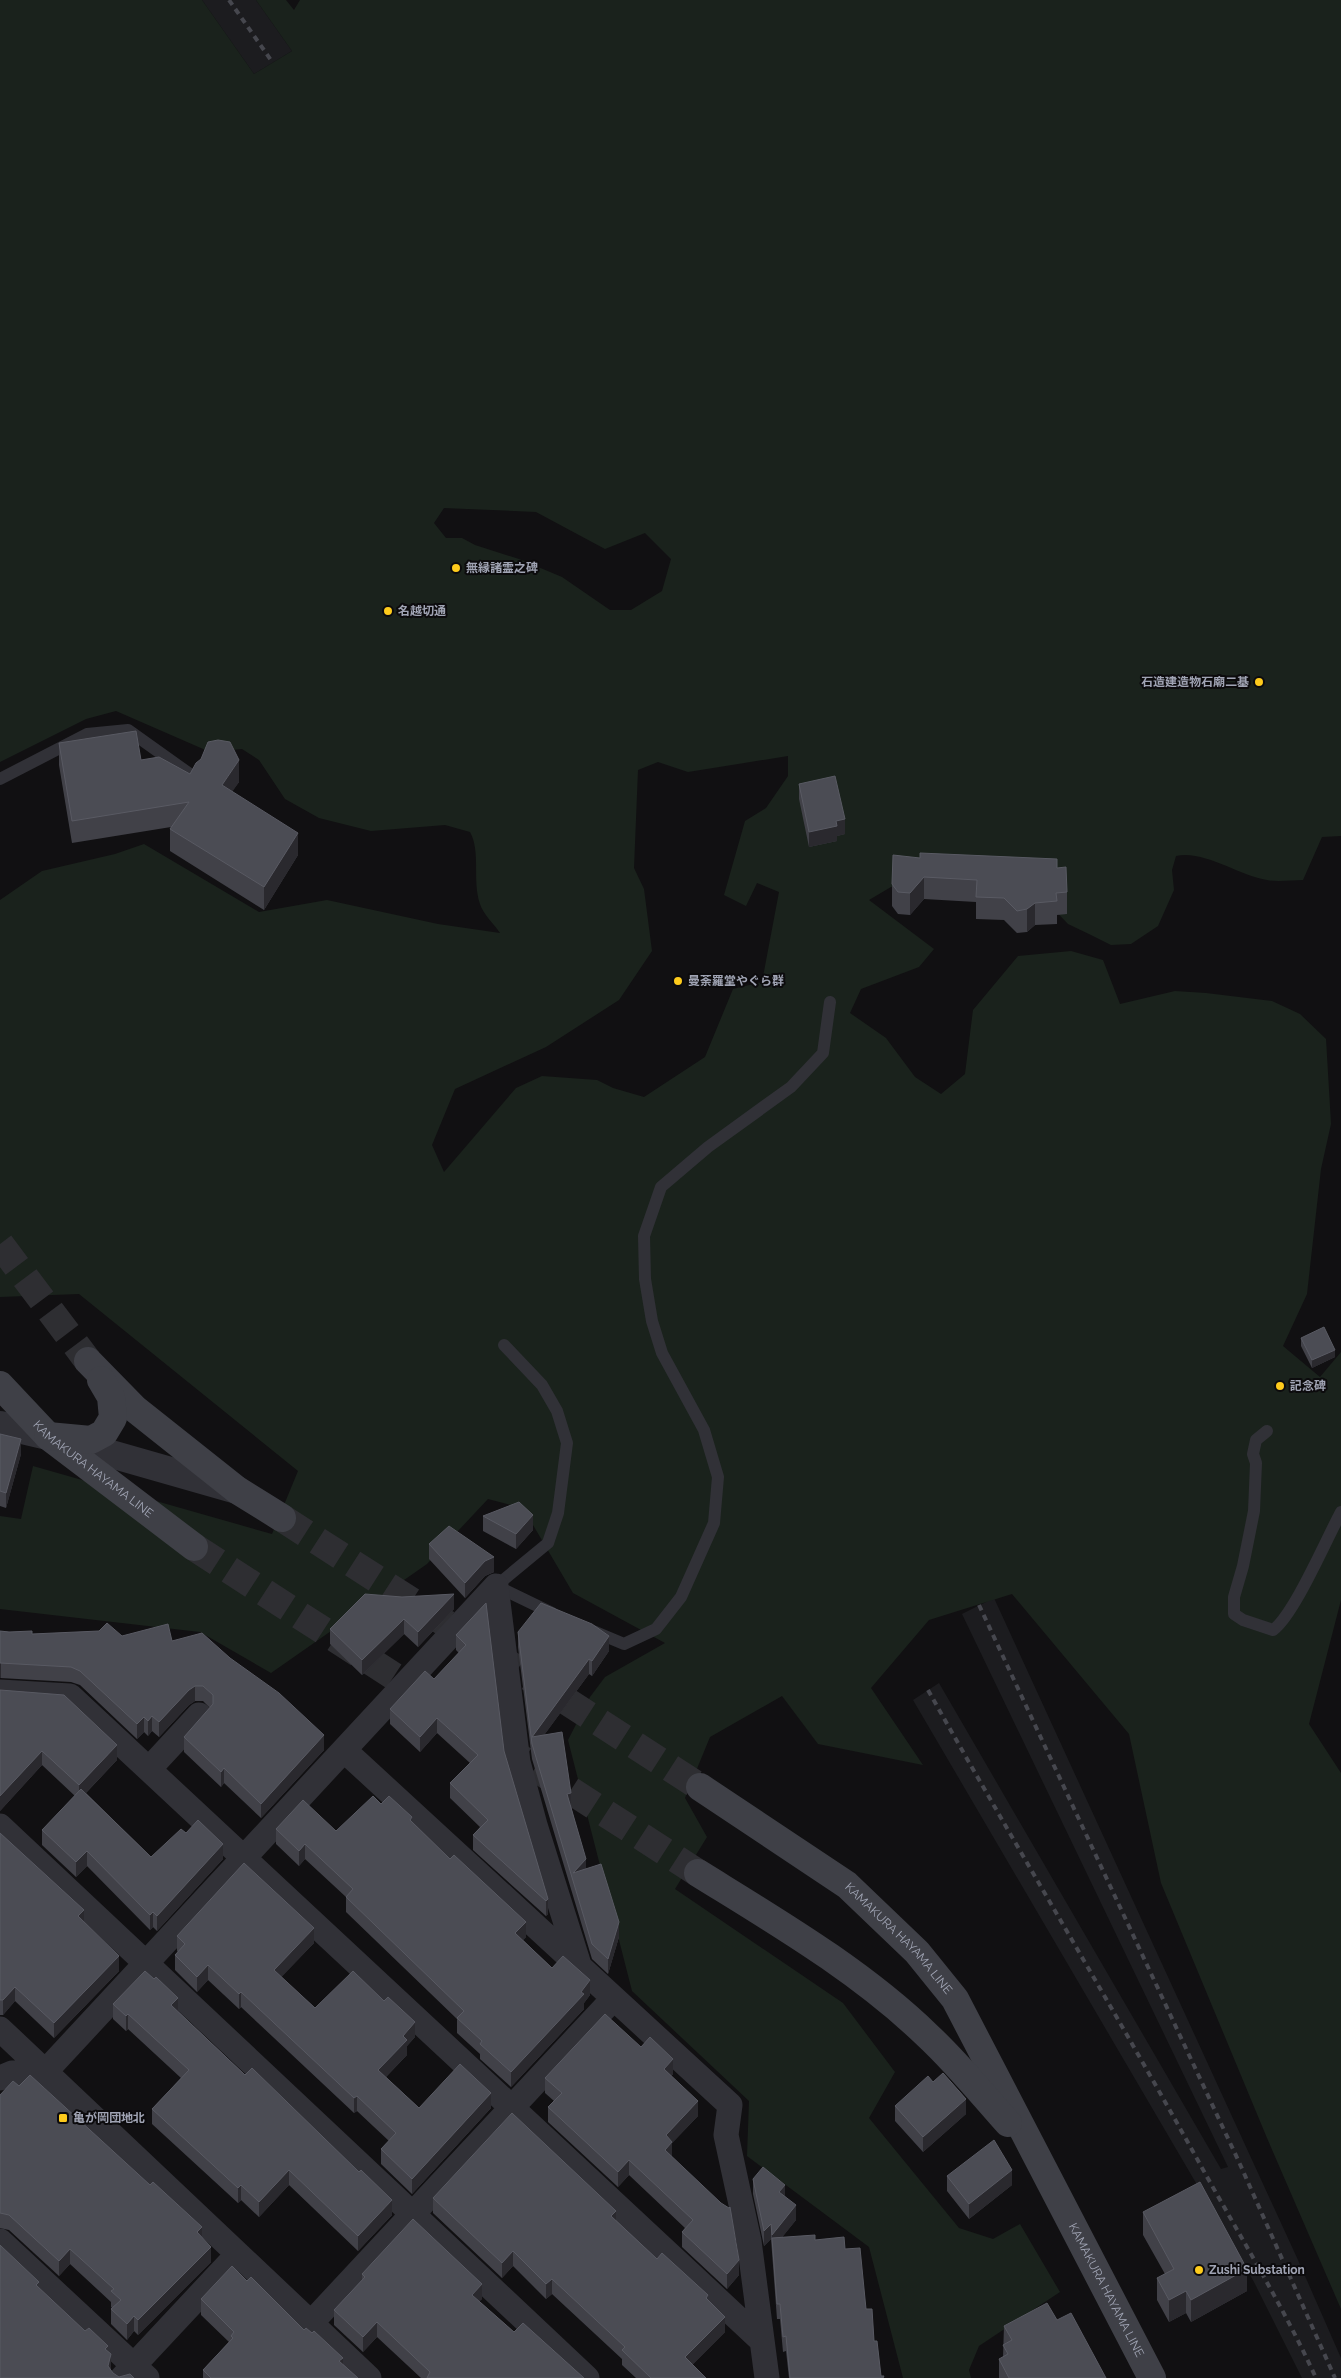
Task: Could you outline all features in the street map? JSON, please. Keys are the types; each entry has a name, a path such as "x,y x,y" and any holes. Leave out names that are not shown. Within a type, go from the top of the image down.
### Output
{"main road":[{"path":"48,1436 91,1440 104,1433 113,1418 111,1397 92,1365 135,1409 237,1490 282,1518"},
{"name":"KAMAKURA HAYAMA LINE","path":"0,1385 48,1436 194,1547"},
{"name":"KAMAKURA HAYAMA LINE","path":"700,1787 847,1885 917,1952 955,1999 1152,2378"},
{"name":"KAMAKURA HAYAMA LINE","path":"698,1873 787,1928 862,1980 928,2035 1033,2150"}],"street":[{"path":"0,1425 48,1436 237,1490"},
{"path":"0,2078 12,2073 45,2072 496,1586"},
{"path":"496,1586 518,1762 535,1825 581,1970"},
{"path":"0,1692 70,1696 760,2339"},
{"path":"149,1769 199,1715"},
{"path":"344,1750 730,2105 726,2135 749,2241 760,2339 767,2378"},
{"path":"0,1826 587,2378"},
{"path":"311,2323 613,1999"},
{"path":"0,2029 237,2255 370,2378"},
{"path":"0,2241 134,2374 237,2255"}],"lane":[{"path":"0,779 87,734 128,730 194,777"},
{"path":"581,1626 624,1644 656,1629 681,1597 714,1523 718,1477 704,1430 662,1352 652,1321 645,1279 644,1236 661,1187 708,1146 791,1087 823,1053 830,1002"},
{"path":"504,1345 542,1385 557,1411 567,1443 558,1513 548,1543 496,1586 564,1618"},
{"path":"1267,1430 1256,1440 1253,1454 1256,1463 1254,1511 1243,1566 1234,1597 1234,1614 1263,1628 1273,1630 1279,1626 1295,1601 1341,1512"}],"shaded area":[{"path":"0,0 202,0 254,74 292,51 256,0 286,0 294,10 300,0 1341,0 1341,836 1322,837 1303,880 1280,881 1256,878 1210,860 1187,855 1176,856 1172,870 1174,890 1158,926 1131,944 1111,945 1068,924 1045,900 933,886 891,887 869,900 934,949 919,967 861,989 850,1013 886,1038 915,1077 941,1094 965,1074 973,1010 1018,956 1071,951 1103,960 1120,1004 1175,991 1272,1001 1300,1014 1326,1039 1331,1124 1321,1169 1307,1294 1283,1346 1320,1377 1341,1352 1341,1600 1309,1724 1341,1773 1341,2309 1267,2138 1161,1883 1129,1734 1012,1594 929,1620 871,1688 923,1765 818,1744 782,1696 710,1737 685,1798 707,1837 675,1889 843,2003 895,2072 869,2118 959,2228 993,2239 1020,2224 1060,2292 979,2346 969,2370 971,2378 903,2378 869,2247 747,2156 749,2101 632,1991 568,1740 590,1697 605,1677 665,1643 573,1593 523,1508 488,1499 427,1564 271,1673 200,1632 0,1609 0,1516 21,1519 33,1466 272,1534 298,1471 79,1294 0,1297 0,900 42,871 115,854 144,844 259,912 327,900 438,924 500,933 481,908 477,885 475,848 470,832 445,825 371,831 319,818 285,799 259,760 242,749 210,752 116,711 86,719 0,762","holes":["444,508 536,512 605,549 645,533 671,559 662,591 631,610 610,610 562,577 519,559 475,545 462,538 446,538 434,523","788,756 788,776 766,808 745,821 724,895 746,906 757,883 779,892 762,982 733,989 705,1057 644,1097 613,1088 597,1080 542,1076 516,1088 444,1172 432,1145 455,1089 546,1047 619,1000 652,951 644,889 634,868 638,770 658,762 688,772"]},
{"path":"202,0 256,0 292,51 254,74"},
{"path":"994,1598 1298,2260 1341,2358 1341,2378 1302,2378 1254,2282 913,1700 939,1683 1221,2169 1228,2167 962,1614"}],"building":[{"path":"136,731 141,760 159,757 190,774 196,763 201,759 208,742 218,740 230,742 239,760 222,785 298,833 264,887 170,829 189,802 72,821 59,743"},
{"path":"835,776 845,819 836,821 837,826 809,832 799,784"},
{"path":"920,853 1057,859 1057,868 1066,867 1067,892 1056,893 1057,901 1035,903 1027,909 1017,911 1004,898 976,897 977,880 924,877 910,893 898,892 892,884 893,855 920,858"},
{"path":"1324,1327 1335,1350 1312,1360 1301,1338"},
{"path":"0,1434 21,1439 6,1493 0,1491"},
{"path":"519,1502 533,1515 516,1534 483,1516"},
{"path":"449,1526 494,1557 485,1561 465,1583 429,1544"},
{"path":"365,1594 402,1597 454,1594 418,1632 404,1619 362,1660 330,1629"},
{"path":"486,1603 504,1751 548,1899 546,1901 473,1835 488,1820 450,1783 478,1755 437,1718 420,1737 390,1709 425,1671 434,1679 466,1645 456,1635"},
{"path":"541,1603 592,1624 609,1636 592,1661 589,1659 532,1737 562,1732 571,1793 567,1794 586,1859 573,1873 601,1864 619,1922 608,1959 592,1944 532,1744 518,1632"},
{"path":"107,1623 122,1636 168,1624 172,1641 202,1633 230,1658 279,1693 324,1735 261,1804 224,1768 221,1772 184,1737 213,1704 213,1695 203,1686 195,1686 189,1690 159,1722 152,1716 148,1721 144,1717 137,1724 80,1671 71,1667 0,1663 0,1631 32,1631 32,1634 99,1631"},
{"path":"0,1690 64,1695 117,1745 79,1785 42,1751 0,1796"},
{"path":"81,1789 151,1857 181,1829 186,1833 198,1820 223,1844 157,1916 153,1912 150,1915 87,1851 76,1862 42,1830"},
{"path":"373,1796 381,1804 389,1796 412,1817 410,1820 450,1859 454,1855 526,1922 515,1933 552,1968 563,1956 590,1980 581,1992 584,1994 511,2072 480,2044 482,2041 457,2018 464,2011 346,1897 353,1889 305,1844 299,1851 276,1829 303,1800 336,1831"},
{"path":"0,1833 84,1910 78,1916 119,1956 54,2023 15,1987 3,2000 0,2000"},
{"path":"244,1863 314,1928 274,1970 315,2008 353,1971 384,2001 388,1997 415,2022 403,2036 407,2040 378,2070 419,2108 460,2064 491,2093 412,2179 381,2149 396,2133 357,2096 354,2098 241,1992 239,1994 208,1965 197,1977 175,1955 185,1944 177,1936"},
{"path":"145,1971 154,1979 156,1977 178,1998 171,2005 245,2075 252,2068 359,2172 361,2170 392,2200 358,2236 289,2170 259,2202 241,2185 238,2188 152,2109 189,2070 128,2014 126,2016 113,2004"},
{"path":"605,2014 641,2047 650,2037 673,2059 664,2069 698,2101 666,2135 672,2142 665,2150 721,2203 730,2207 739,2260 727,2274 682,2232 693,2220 629,2160 618,2172 548,2107 562,2093 545,2078"},
{"path":"943,2073 966,2099 923,2137 895,2106 928,2076 933,2082"},
{"path":"30,2075 150,2185 153,2182 202,2227 197,2232 211,2247 138,2320 134,2316 127,2324 111,2309 121,2300 111,2291 114,2289 70,2249 59,2261 9,2215 0,2213 0,2095 13,2081 19,2086"},
{"path":"512,2113 616,2211 611,2216 657,2259 662,2253 708,2295 706,2298 725,2317 685,2357 706,2378 651,2378 622,2350 625,2347 552,2279 546,2284 513,2251 502,2263 433,2198"},
{"path":"994,2140 1012,2170 969,2204 947,2176"},
{"path":"763,2167 785,2185 779,2192 796,2205 772,2235 771,2224 764,2231 753,2179"},
{"name":"Zushi Substation","path":"1200,2182 1247,2269 1191,2300 1186,2291 1169,2300 1157,2278 1174,2269 1143,2212"},
{"path":"413,2219 482,2284 472,2295 514,2332 523,2323 584,2378 427,2378 430,2372 377,2322 363,2337 334,2310 365,2277 362,2274"},
{"path":"815,2235 815,2240 844,2237 845,2249 860,2248 866,2309 872,2309 874,2341 877,2341 881,2376 884,2376 883,2378 790,2378 786,2336 783,2337 780,2304 777,2304 772,2238"},
{"path":"0,2245 39,2282 36,2285 85,2331 89,2328 108,2346 105,2349 111,2354 108,2366 113,2373 119,2377 130,2374 134,2378 0,2378"},
{"path":"232,2266 247,2281 251,2277 304,2330 306,2328 312,2333 314,2331 343,2358 339,2361 358,2378 211,2378 203,2370 233,2338 231,2336 234,2332 201,2299"},
{"path":"1047,2303 1057,2320 1071,2313 1106,2378 1009,2378 999,2359 1008,2354 1003,2345 1012,2340 1004,2326"}],"tunnel":[{"path":"0,1244 88,1361"},
{"path":"282,1518 700,1787"},
{"path":"194,1547 426,1697"},
{"path":"500,1745 698,1873"}],"railway":[{"path":"229,0 273,63"},
{"path":"979,1605 1239,2162 1335,2378"},
{"path":"928,1690 1263,2276 1291,2326 1316,2378"}],"place":[{"name":"無縁諸霊之碑","path":"456,568"},
{"name":"名越切通","path":"388,611"},
{"name":"石造建造物石廟二基","path":"1259,682"},
{"name":"曼荼羅堂やぐら群","path":"678,981"},
{"name":"記念碑","path":"1280,1386"},
{"name":"亀が岡団地北","path":"63,2118"},
{"name":"Zushi Substation","path":"1199,2270"}]}
